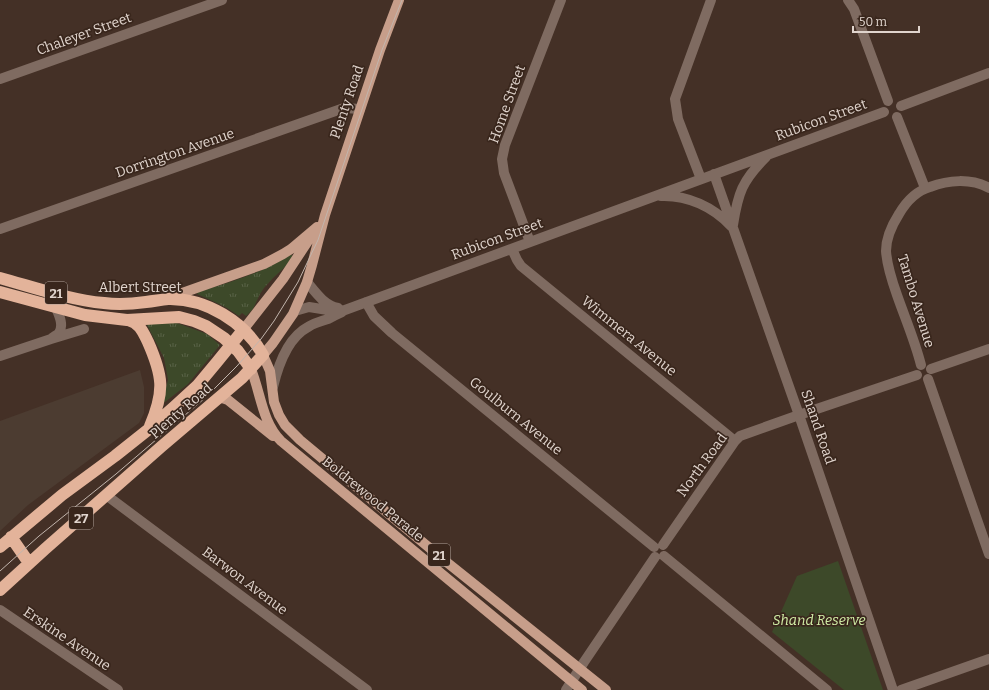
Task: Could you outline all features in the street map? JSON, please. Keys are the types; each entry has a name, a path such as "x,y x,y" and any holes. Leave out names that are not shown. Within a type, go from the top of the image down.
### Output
{"highway":[{"name":"Albert Street","path":"0,278 63,295 96,302 123,304 174,299 206,306 227,317 243,330 254,342 263,356"},
{"name":"21","path":"0,292 85,316 117,320 179,317 194,321 206,326 231,344 241,354 251,369"},
{"path":"127,320 135,323 142,330 154,356 160,375 160,397 158,407 149,429"},
{"name":"Plenty Road","path":"0,547 62,494 92,474 149,429 174,407 197,386 243,330"},
{"name":"Plenty Road","path":"0,590 106,495 218,399 263,356"},
{"path":"11,538 29,563"}],"main road":[{"name":"Plenty Road","path":"263,356 295,311 307,282 325,215 380,50 399,0"},
{"name":"Plenty Road","path":"243,330 283,279 325,215"},
{"path":"161,300 183,294 264,264 291,249 317,227"},
{"name":"Boldrewood Parade","path":"263,356 270,371 276,409 289,430 444,560 606,690"},
{"name":"Boldrewood Parade","path":"251,369 266,418 272,430 281,441 436,570 569,686 582,690"},
{"path":"218,399 228,400 281,441"},
{"path":"436,570 444,560"}],"street":[{"name":"Chaleyer Street","path":"0,79 222,0"},
{"name":"Home Street","path":"530,242 504,173 502,159 505,145 561,0"},
{"path":"701,179 678,119 675,99 711,0"},
{"path":"848,0 854,9 888,101"},
{"path":"901,106 989,73"},
{"path":"894,100 900,103 901,111 897,117 889,118 885,114 884,106 888,101 894,100"},
{"name":"Dorrington Avenue","path":"0,229 344,108 360,109"},
{"name":"Rubicon Street","path":"282,358 292,341 303,330 313,324 328,319 348,309 884,112"},
{"path":"897,117 925,188 954,181 970,181 989,188"},
{"name":"Rubicon Street","path":"653,197 674,196 694,201 714,212 732,227 737,200 742,188 753,171 769,154"},
{"name":"Shand Road","path":"714,174 799,415 893,690"},
{"name":"Tambo Avenue","path":"922,364 893,284 886,250 889,233 904,206 913,196 925,188"},
{"name":"Wimmera Avenue","path":"512,249 521,266 735,440"},
{"name":"Rubicon Street","path":"307,282 317,295 330,305 340,309 348,309"},
{"name":"Goulburn Avenue","path":"366,302 374,316 392,333 658,546"},
{"name":"Rubicon Street","path":"295,311 309,307 334,311 348,309"},
{"path":"51,339 59,332 61,326 60,317 56,308"},
{"path":"0,356 84,329"},
{"path":"989,349 929,374 921,379 917,375 917,369 922,364 927,365 929,374 989,554"},
{"name":"Boldrewood Parade","path":"272,387 282,358"},
{"name":"North Road","path":"658,546 735,440 740,436 917,375"},
{"name":"Barwon Avenue","path":"106,495 367,690"},
{"path":"569,686 580,668 660,557 666,551 665,548 658,546"},
{"path":"660,557 827,690"},
{"name":"Erskine Avenue","path":"0,610 118,690"},
{"path":"901,690 989,659"}],"shaded area":[{"path":"140,370 144,387 144,413 139,423 28,505 0,531 0,421"}],"green space":[{"path":"291,254 293,257 264,288 253,309 246,316 242,313 239,316 227,308 197,294 198,292 258,272"},
{"path":"146,323 177,323 207,334 220,345 188,384 162,403 168,380 164,358"},
{"name":"Shand Reserve","path":"838,561 883,690 844,690 772,632 797,576"}],"tram line":[{"path":"0,571 39,536 116,474 205,398 237,366 261,339 274,321 298,282 318,240 382,50 402,0"}]}
